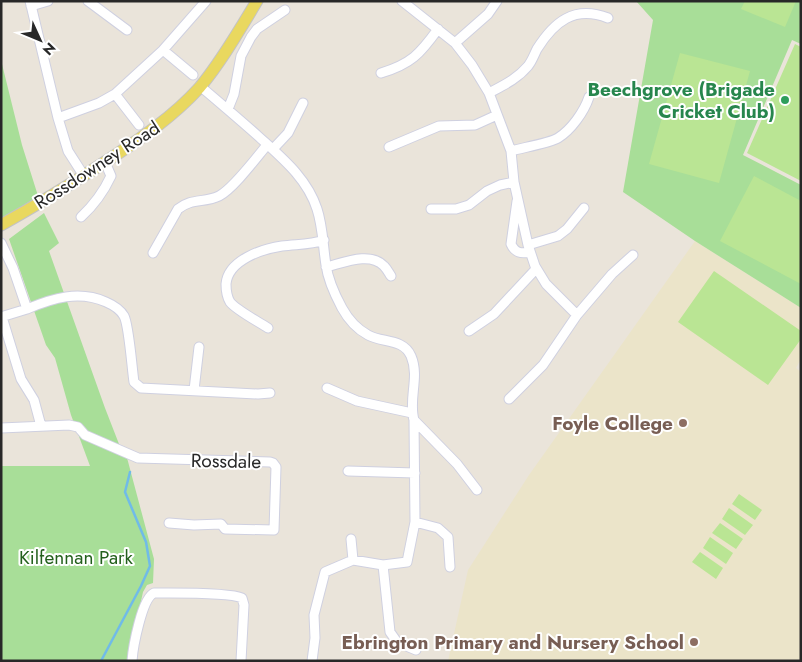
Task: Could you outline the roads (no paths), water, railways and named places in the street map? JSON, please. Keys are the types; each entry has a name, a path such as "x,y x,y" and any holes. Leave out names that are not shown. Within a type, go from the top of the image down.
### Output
{"main road":[{"name":"Rossdowney Road","path":"1,224 84,176 150,133 200,86 234,39 257,1"}],"street":[{"path":"48,1 31,4 58,118 68,150 84,176"},
{"path":"88,1 127,30"},
{"path":"58,118 99,103 115,94 163,50 206,1"},
{"path":"454,43 488,14 497,1"},
{"path":"404,2 454,43 472,65 489,93 511,151 514,182 529,249 535,266 546,284 577,315"},
{"path":"228,109 234,94 241,56 251,37 258,29 284,10"},
{"path":"489,93 523,72 546,35 559,22 582,13 593,13 608,18"},
{"path":"381,74 400,68 413,59 438,29"},
{"path":"163,50 192,75"},
{"path":"200,86 228,109 300,176 313,197 318,212 324,240 326,267 336,296 352,324 369,336 398,344 411,354 414,365 415,522 406,562 383,565 353,560 325,572 314,615 315,638 312,661"},
{"path":"115,94 139,125"},
{"path":"511,151 557,139 575,121 586,106 589,97"},
{"path":"153,253 178,209 184,204 219,196 270,147 288,133 304,103"},
{"path":"389,147 439,126 475,125 497,115"},
{"path":"81,217 103,192 111,176 105,162"},
{"path":"431,208 456,209 469,205 500,185 514,182"},
{"path":"517,196 511,244 520,253 558,236 567,229 584,208"},
{"path":"268,328 230,302 226,290 227,276 234,266 246,258 267,250 283,246 313,244 324,240"},
{"path":"1,243 13,268 27,309"},
{"path":"509,399 544,365 577,315 612,274 632,255"},
{"path":"326,267 361,259 372,260 384,265 391,276"},
{"path":"469,332 494,314 536,269 535,266"},
{"path":"41,426 34,400 21,379 1,317 62,296 96,298 116,306 125,317 134,382 140,388 252,394 270,393"},
{"path":"194,390 199,347"},
{"path":"327,388 357,401 413,416 477,490"},
{"name":"Rossdale","path":"1,428 69,425 78,427 85,435 138,458 270,462 276,467 274,530 225,529 221,524 194,525 169,523"},
{"path":"348,471 415,474"},
{"path":"415,522 438,528 448,537 450,567"},
{"path":"351,539 353,560"},
{"path":"383,565 390,632 397,642 416,650"},
{"path":"132,661 134,639 147,598 154,592 216,594 242,598 244,605 241,661"}],"waterway":[{"path":"101,661 150,566 146,542 125,492 130,472"}],"place":[{"name":"Beechgrove (Brigade Cricket Club)","path":"785,100"},
{"name":"Foyle College","path":"683,423"},
{"name":"Ebrington Primary and Nursery School","path":"694,642"}],"park label":[{"name":"Kilfennan Park","path":"76,557"}]}
